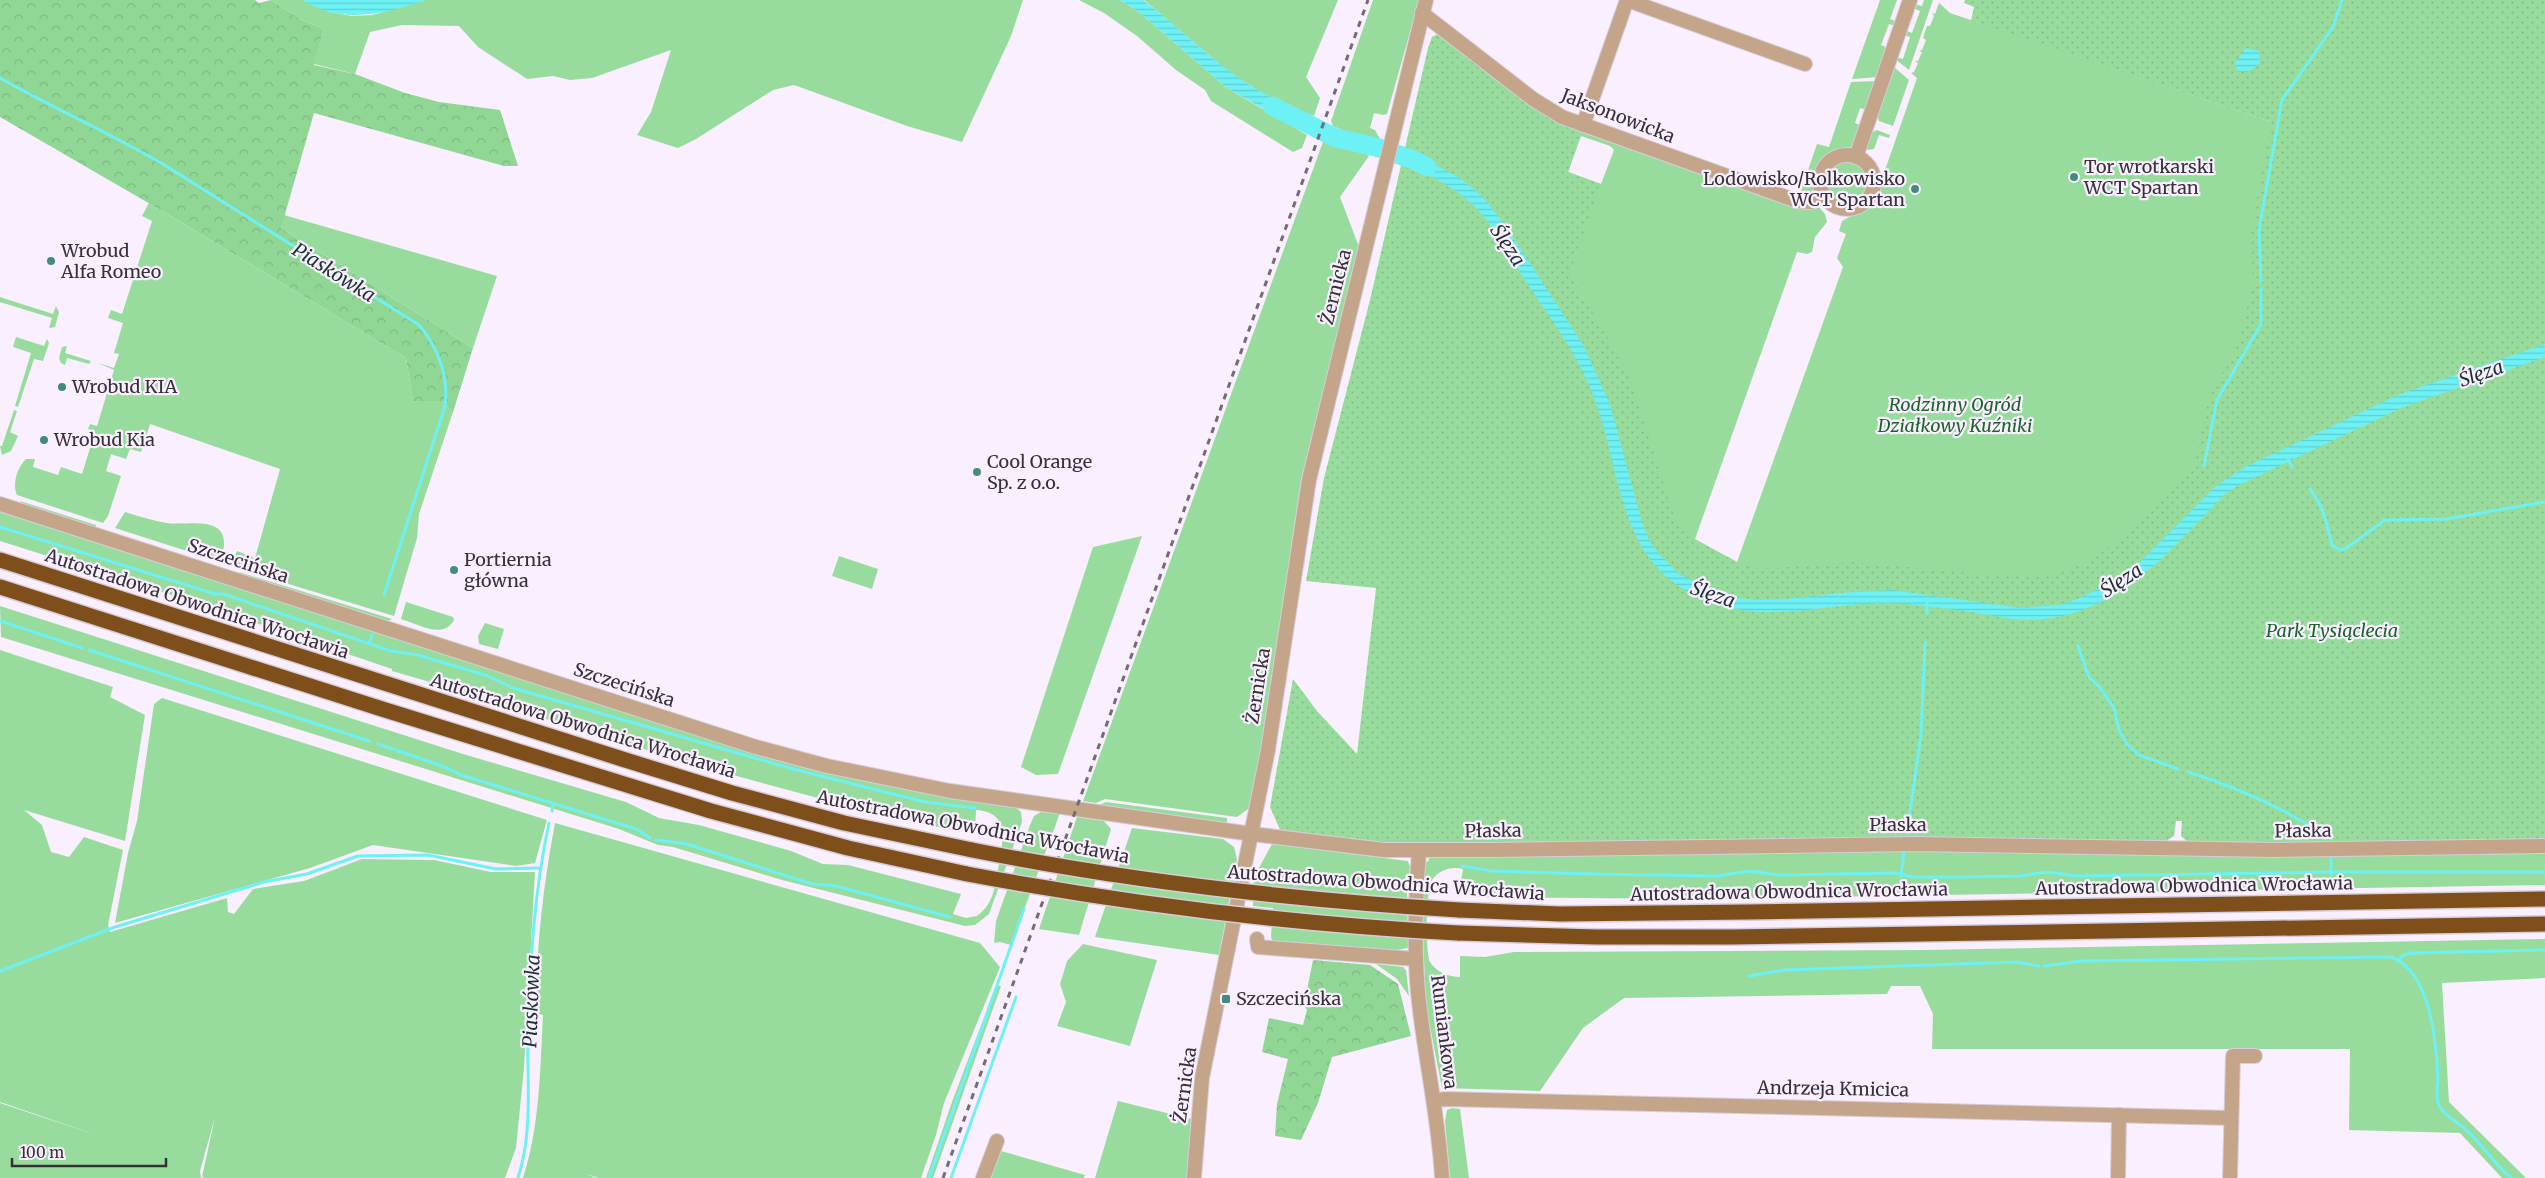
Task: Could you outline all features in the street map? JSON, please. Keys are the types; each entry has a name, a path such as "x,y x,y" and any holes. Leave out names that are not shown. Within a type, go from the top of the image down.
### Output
{"highway":[{"name":"Autostradowa Obwodnica Wrocławia","path":"0,560 714,787 844,823 972,850 1101,874 1241,893 1459,910 1560,914 2545,899"},
{"path":"0,587 710,811 848,848 967,874 1109,900 1247,918 1352,927 1458,933 1597,937 1731,937 2545,924"}],"street":[{"path":"1583,125 1628,0 1805,64"},
{"path":"1856,157 1910,0"},
{"name":"Jaksonowicka","path":"1424,6 1533,99 1562,117 1797,201 1811,202 1824,195"},
{"name":"Żernicka","path":"1194,1178 1202,1078 1268,750 1310,480 1375,203 1424,6"},
{"path":"1846,155 1856,157 1863,160 1872,173 1873,189 1870,197 1858,207 1842,208 1829,201 1824,195 1821,178 1830,162 1846,155"},
{"name":"Szczecińska","path":"0,504 737,741 826,766 950,791 1252,834"},
{"name":"Płaska","path":"1252,834 1355,847 1419,851 1916,844 2275,850 2545,846"},
{"path":"1416,959 1415,918 1419,851"},
{"name":"Rumiankowa","path":"1258,943 1416,959 1419,1010 1434,1101 1442,1178"},
{"path":"2230,1178 2233,1056 2255,1056"},
{"name":"Andrzeja Kmicica","path":"1434,1101 1444,1099 2231,1118"},
{"path":"2118,1178 2119,1115"},
{"path":"983,1178 997,1141"}],"green space":[{"path":"0,0 255,0 259,3 271,0 302,20 324,29 314,65 355,74 405,93 439,102 500,110 518,166 504,166 314,113 281,228 473,348 453,412 442,401 413,401 406,358 164,212 0,117"},
{"path":"271,0 303,0 330,12 352,16 372,15 425,0 1023,0 1011,36 962,142 907,126 794,85 773,90 696,139 678,148 637,135 651,112 671,50 592,78 570,80 553,76 527,79 478,47 459,26 402,25 370,32 355,74 314,64 324,29 302,20"},
{"path":"1079,0 1120,0 1140,13 1227,88 1307,135 1302,148 1293,152 1211,101 1205,90 1176,70 1137,36 1104,13"},
{"path":"1144,0 1338,0 1306,77 1320,98 1314,116 1274,100 1231,74"},
{"path":"1373,0 1419,0 1387,114 1374,113 1370,128 1375,130 1380,139 1368,140 1333,126 1331,121"},
{"path":"1880,0 1897,0 1890,19 1898,22 1896,26 1889,24 1881,45 1888,48 1879,77 1852,79"},
{"path":"1924,0 1933,0 1909,70 1895,59 1896,57 1903,59 1910,37 1904,35 1905,30 1912,33 1920,11 1913,8 1914,4 1922,6"},
{"name":"Rodzinny Ogród Działkowy Kuźniki","path":"1936,0 1950,13 2271,122 2545,0 2116,580 1717,591 1408,140 1432,37 1442,32 1529,101 1812,206 1818,206 1825,214 1827,222 1815,237 1812,252 1807,254 1797,252 1695,539 1737,562 1843,267 1837,258 1846,234 1839,231 1842,221 1866,208 1876,196 1917,78 1911,73 1914,72 1918,63 1915,61 1918,61 1922,52 1919,51 1922,50 1926,40 1923,38 1927,26 1930,26 1934,16 1932,13 1935,14 1939,3","holes":["1581,136 1610,146 1614,150 1601,184 1568,172"]},
{"name":"Park Tysiąclecia","path":"1965,0 2545,0 2545,841 2292,845 2189,843 2181,836 2182,821 2176,821 2174,836 2163,843 1399,846 1281,832 1270,807 1293,679 1317,711 1357,754 1376,588 1306,581 1324,478 1370,300 1428,48 1432,37 1442,32 1583,129 1568,172 1601,184 1569,274 1614,348 1632,384 1674,516 1694,539 1737,562 1762,569 1853,562 2001,576 2038,577 2068,570 2090,561 2130,531 2194,466 2209,397 2237,346 2253,284 2251,234 2271,122 1971,21 1974,7 1964,3"},
{"path":"1893,66 1909,80 1893,126 1879,121 1877,115"},
{"path":"1877,81 1867,110 1860,108 1855,123 1862,126 1854,145 1824,160 1818,169 1813,189 1806,196 1799,197 1817,144 1829,147 1851,82"},
{"path":"1877,130 1890,135 1889,138 1879,135 1874,149 1868,150 1866,148 1870,133"},
{"path":"1324,139 1364,152 1369,156 1340,197 1359,247 1301,480 1257,781 1248,809 1237,817 1105,799 1096,803 1083,801"},
{"path":"1848,159 1860,163 1866,169 1870,181 1866,193 1860,199 1848,203 1836,199 1830,193 1826,181 1830,169 1836,163"},
{"path":"149,203 406,358 413,400 442,401 453,412 419,514 417,538 394,616 236,568 234,558 237,551 255,558 280,469 150,424 141,452 130,449 126,459 111,454 106,471 121,476 108,516 103,523 17,495 15,486 16,476 26,459 35,459 33,467 58,475 61,467 82,474 95,432 88,429 90,424 97,426 114,370 98,363 114,368 119,354 114,353 123,323 108,318 111,310 122,314 152,221 142,216"},
{"path":"284,215 497,276 473,348 281,228"},
{"path":"0,297 53,314 56,306 59,312 55,327 49,328 52,318 0,302"},
{"path":"16,337 44,346 47,339 49,343 43,361 34,359 18,407 15,406 31,353 13,347"},
{"path":"67,346 65,353 91,361 89,364 67,358 65,365 61,363 59,358 62,347"},
{"path":"14,410 17,411 10,432 18,436 11,451 2,455 0,446 2,446"},
{"path":"20,501 96,525 96,527 91,528 24,505"},
{"path":"0,512 770,758 887,785 1015,806 1021,812 1022,822 989,914 975,925 965,926 782,880 673,847 658,845 619,829 1,637 0,606 463,754 626,802 659,818 699,825 791,851 823,864 848,865 961,894 953,914 966,918 977,916 991,899 1001,855 1002,829 994,816 987,812 976,810 975,832 961,830 960,832 840,804 603,737 485,700 486,695 480,693 478,696 392,671 392,669 212,608 0,541"},
{"path":"125,512 167,523 211,525 223,535 223,551 215,560 115,528"},
{"path":"1142,536 1058,774 1036,775 1021,767 1093,547"},
{"path":"839,556 878,569 872,589 832,576"},
{"path":"239,572 392,619 386,622 243,576"},
{"path":"406,602 453,617 454,620 443,629 437,630 422,627 401,619"},
{"path":"485,623 504,629 498,649 479,644 478,636"},
{"path":"0,650 113,687 110,697 145,715 125,841 24,810 42,825 51,852 69,857 84,837 123,850 108,925 110,932 227,898 228,912 234,914 253,889 304,881 362,859 434,860 491,872 535,872 524,1068 516,1148 505,1178 205,1178 202,1177 215,1117 200,1171 201,1178 0,1178 0,1103 99,1136 0,1102"},
{"path":"162,698 547,820 535,863 516,866 373,845 310,868 115,923 128,853 137,821 154,704"},
{"path":"1106,802 1227,818 1227,824 1097,806"},
{"path":"1041,812 1060,813 1011,945 1000,942 994,943 996,921 1030,825 1034,816"},
{"path":"1077,817 1104,821 1111,829 1079,935 1039,929"},
{"path":"555,823 980,943 1000,967 944,1103 936,1135 921,1178 598,1178 587,1174 595,1178 523,1178 533,1138 540,1077 543,1015 536,1013 537,965 547,870"},
{"path":"1132,828 1223,839 1234,847 1237,859 1219,955 1095,937"},
{"path":"1272,844 1408,861 1410,867 1407,890 1408,948 1397,950 1396,953 1272,942 1273,908 1253,906 1254,877"},
{"path":"1737,850 2545,851 2545,885 1702,899 1471,897 1471,893 1459,891 1463,869 1454,868 1438,874 1432,880 1430,886 1427,908 1427,934 1430,962 1443,973 1460,977 1460,956 1485,957 1514,952 1923,950 2545,939 2545,978 2442,983 2449,1102 2526,1178 2502,1178 2460,1133 2349,1130 2350,1049 1932,1049 1933,1014 1920,986 1891,986 1887,994 1624,998 1583,1028 1540,1091 1442,1088 1426,1006 1421,891 1425,862 1429,861 1428,859 1433,857"},
{"path":"1083,944 1157,960 1130,1046 1057,1026 1066,1002 1060,984 1067,961"},
{"path":"1313,960 1370,965 1398,984 1411,1036 1332,1057 1318,1103 1301,1140 1275,1136 1277,1104 1288,1059 1262,1052 1269,1018 1303,1025 1307,1010 1304,1005"},
{"path":"1376,964 1403,967 1406,970 1409,996 1397,979"},
{"path":"996,986 1001,986 933,1178 926,1178 952,1102"},
{"path":"1118,1101 1191,1119 1188,1178 1095,1178"},
{"path":"1452,1108 1460,1109 1469,1178 1450,1178 1445,1121 1447,1110"},
{"path":"1001,1151 1085,1175 1084,1178 991,1178"}],"water":[{"path":"303,0 425,0 379,13 348,15 332,13"},
{"path":"1120,0 1143,0 1234,75 1274,99 1298,109 1290,124 1227,88 1140,13"},
{"path":"2246,48 2259,51 2260,63 2248,72 2238,72 2235,63"},
{"path":"1406,150 1460,178 1482,196 1505,225 1582,343 1610,404 1641,519 1649,540 1659,554 1680,575 1738,598 1756,600 1787,599 1839,593 1892,590 2021,608 2058,605 2075,600 2131,571 2216,486 2247,466 2400,394 2545,344 2545,357 2401,408 2237,486 2224,495 2182,539 2138,579 2113,595 2087,608 2059,617 2028,620 1906,604 1882,603 1787,612 1740,610 1717,604 1682,588 1657,567 1639,542 1627,514 1601,417 1583,371 1568,344 1487,220 1471,203 1442,182 1410,166 1407,167 1403,162"}],"waterway":[{"path":"2261,282 2259,230 2282,100 2333,27 2342,0"},
{"name":"Piaskówka","path":"0,78 166,166 419,325 426,334 437,353 444,373 445,406 384,595"},
{"name":"Ślęza","path":"1272,106 1336,138 1376,147 1414,160 1427,167"},
{"path":"2204,466 2217,400 2261,324 2261,289"},
{"path":"2288,459 2292,467"},
{"path":"2310,489 2322,509 2332,545 2340,550 2345,549 2385,520 2446,519 2545,502"},
{"path":"0,527 215,594 223,594 391,651 418,655 488,676 513,688 793,769 925,802 975,808"},
{"path":"1927,603 1927,613"},
{"path":"0,621 82,648"},
{"name":"Piaskówka","path":"369,644 372,635"},
{"path":"1907,833 1921,735 1925,643"},
{"path":"2078,646 2089,677 2101,689 2114,708 2119,730 2127,744 2139,755 2178,769"},
{"path":"89,650 369,741"},
{"name":"Piaskówka","path":"378,744 445,767 461,775 636,829 650,838"},
{"path":"2188,772 2262,800 2297,818 2331,839"},
{"name":"Piaskówka","path":"552,811 553,803"},
{"name":"Piaskówka","path":"518,1178 526,1143 528,1035 534,928 540,875 549,823"},
{"path":"656,840 687,844 812,884 836,886 950,917"},
{"path":"1901,876 1904,852"},
{"path":"0,971 115,927 264,882 307,874 358,856 428,855 496,869 539,868"},
{"path":"2331,858 2331,875"},
{"path":"1462,866 1492,871 1717,876 1750,871 1778,875 1896,873 1912,877 2020,876 2046,872 2077,876 2331,872 2545,872"},
{"path":"929,1178 1024,909"},
{"path":"2398,960 2404,955 2412,953 2545,950"},
{"path":"2044,966 2081,961 2391,957 2404,965 2415,977 2429,1009 2433,1027 2438,1078 2437,1099 2441,1109 2461,1125 2511,1178"},
{"path":"1749,976 1784,970 2016,962 2039,966"},
{"path":"951,1178 1016,997"}],"railway":[{"path":"943,1178 1368,0"}],"place":[{"name":"Tor wrotkarski WCT Spartan","path":"2074,177"},
{"name":"Lodowisko/Rolkowisko WCT Spartan","path":"1915,189"},
{"name":"Wrobud Alfa Romeo","path":"51,261"},
{"name":"Wrobud KIA","path":"62,387"},
{"name":"Wrobud Kia","path":"44,440"},
{"name":"Cool Orange Sp. z o.o.","path":"977,472"},
{"name":"Portiernia główna","path":"454,570"},
{"name":"Szczecińska","path":"1226,999"}]}
